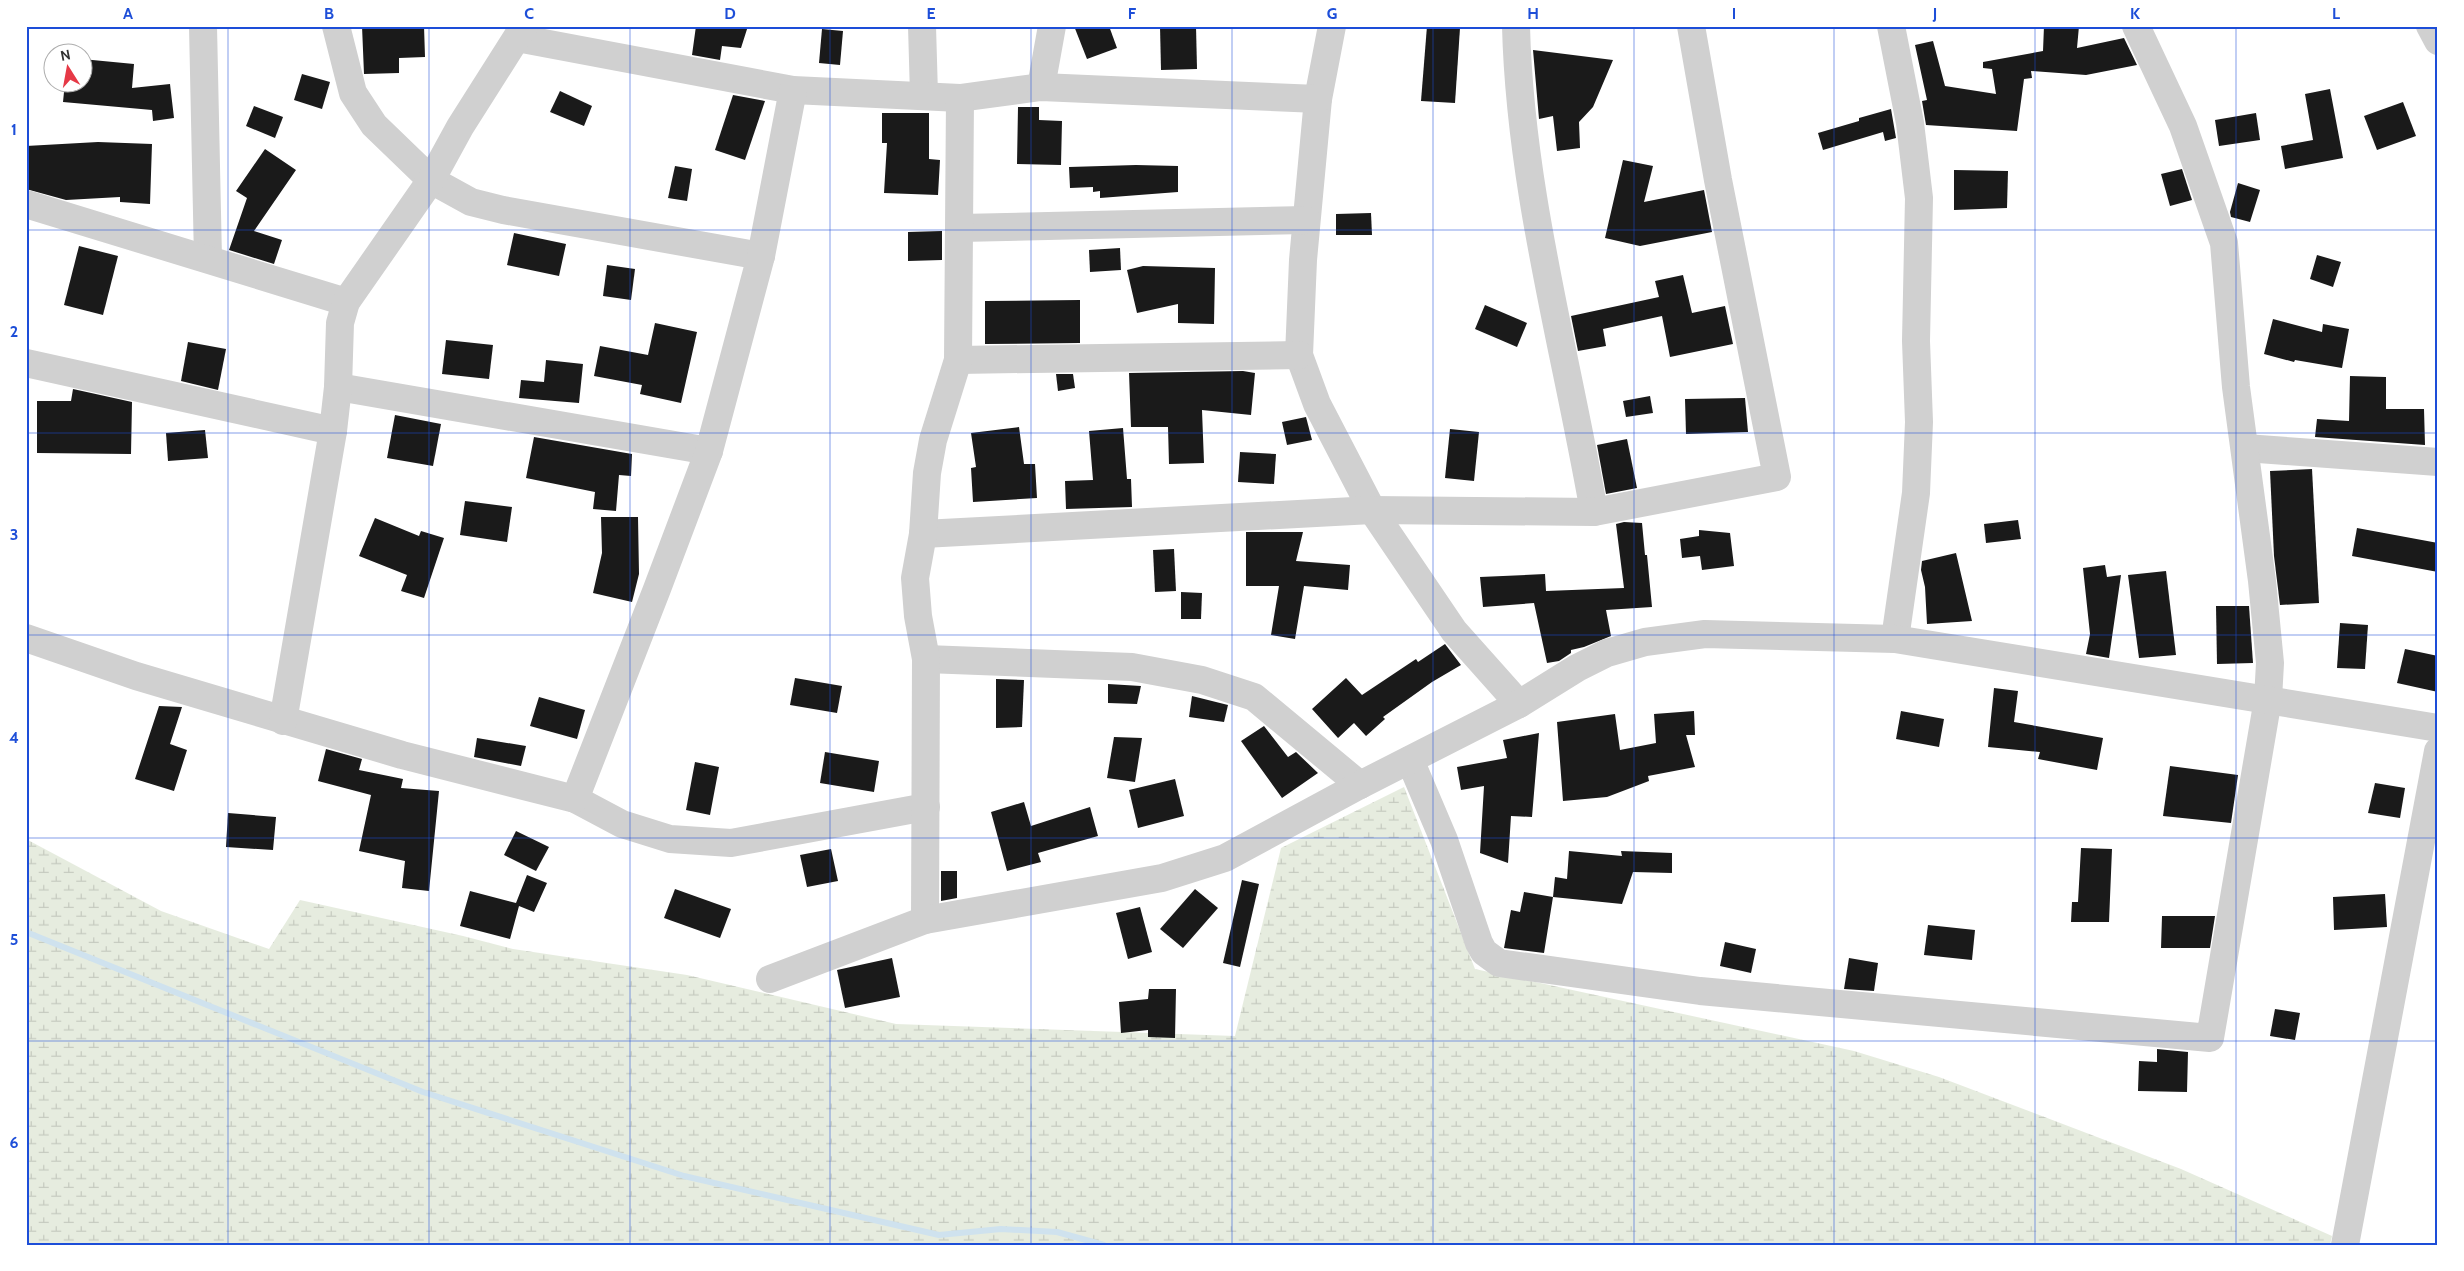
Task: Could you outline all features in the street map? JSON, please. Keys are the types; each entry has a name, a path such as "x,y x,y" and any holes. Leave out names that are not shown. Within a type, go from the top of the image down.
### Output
{"street":[{"path":"203,26 208,260"},
{"path":"336,26 353,93 374,125 431,180 471,202 502,210 761,256"},
{"path":"922,26 924,95"},
{"path":"1041,87 1052,26"},
{"path":"1332,26 1318,99 1306,220 1299,356 1317,404 1372,510 1454,631 1519,704"},
{"path":"1516,26 1518,78 1545,267 1594,512"},
{"path":"923,534 1372,510 1594,512 1777,477 1716,171 1692,26"},
{"path":"1891,26 1910,124 1919,198 1916,341 1919,422 1916,484 1895,639"},
{"path":"1410,760 1444,840 1479,943 1484,952 1499,963 1700,990 2210,1038 2268,699 2270,663 2262,581 2232,347 2224,243 2183,126 2136,26"},
{"path":"2430,26 2438,41"},
{"path":"284,721 333,431 338,387 340,323 346,302 431,180 460,127 521,32 793,90 960,98 1041,87 1318,99"},
{"path":"575,799 658,589 709,451 761,256 793,90"},
{"path":"925,920 926,659 918,616 915,578 923,534 926,473 933,440 958,360 960,98"},
{"path":"26,204 346,302"},
{"path":"960,228 1306,220"},
{"path":"958,360 1299,356"},
{"path":"26,363 333,431"},
{"path":"338,387 709,451"},
{"path":"2245,448 2438,462"},
{"path":"770,979 925,920 1162,878 1225,858 1360,785 1519,704 1577,668 1607,653 1645,642 1705,634 1895,639 2438,728"},
{"path":"26,638 136,676 284,721 402,755 575,799 622,824 670,839 731,843 926,807"},
{"path":"926,659 1132,667 1202,680 1254,697 1360,785"},
{"path":"2345,1245 2438,751"}],"green space":[{"path":"1404,787 1475,969 1854,1051 1939,1077 2181,1169 2332,1236 2330,1245 26,1245 26,839 161,911 269,949 300,900 513,949 687,975 896,1024 1235,1036 1281,848"}],"building":[{"path":"362,26 424,26 425,57 399,58 399,73 364,74"},
{"path":"696,26 748,26 741,48 722,46 720,60 692,55"},
{"path":"1074,26 1109,26 1117,48 1087,59"},
{"path":"1160,26 1196,26 1197,69 1161,70"},
{"path":"1427,26 1460,28 1455,103 1421,101"},
{"path":"2044,26 2079,26 2077,48 2124,38 2137,65 2086,75 2031,71 2032,78 2024,79 2017,131 1926,125 1922,101 1927,100 1915,45 1933,41 1945,86 1996,94 1992,69 1983,68 1983,62 2043,51"},
{"path":"822,29 843,31 840,65 819,63"},
{"path":"1533,50 1613,60 1593,107 1579,122 1580,148 1557,151 1553,116 1539,119"},
{"path":"92,60 134,64 132,88 170,84 174,118 153,121 152,110 63,102 64,92 92,92"},
{"path":"302,74 330,82 322,109 294,100"},
{"path":"2330,89 2343,158 2285,169 2281,146 2313,140 2305,94"},
{"path":"560,91 592,106 584,126 550,112"},
{"path":"733,95 765,101 745,160 715,150"},
{"path":"2403,102 2416,136 2377,150 2364,116"},
{"path":"254,106 283,117 275,138 246,126"},
{"path":"1018,107 1039,107 1039,120 1062,121 1061,165 1017,164"},
{"path":"1891,109 1896,138 1885,141 1883,132 1823,150 1818,133"},
{"path":"882,113 929,113 929,159 940,160 938,195 884,193 887,143 882,143"},
{"path":"2256,113 2260,140 2219,146 2215,120"},
{"path":"98,142 152,144 150,204 120,202 120,197 66,200 26,189 26,146"},
{"path":"265,149 296,170 254,231 282,240 274,264 229,250 247,198 236,191"},
{"path":"1623,160 1653,166 1644,202 1704,190 1712,232 1640,246 1605,238"},
{"path":"675,166 692,169 687,201 668,198"},
{"path":"1178,166 1178,192 1100,198 1100,191 1093,192 1093,187 1070,188 1069,167"},
{"path":"2182,169 2192,200 2170,206 2161,174"},
{"path":"1954,170 2008,171 2007,208 1954,210"},
{"path":"2238,183 2260,190 2250,222 2231,217 2230,212"},
{"path":"1371,213 1372,235 1336,235 1336,214"},
{"path":"942,231 942,260 908,261 908,232"},
{"path":"514,233 566,244 559,276 507,265"},
{"path":"79,246 118,256 103,315 64,305"},
{"path":"1120,248 1121,270 1090,272 1089,250"},
{"path":"2317,255 2341,262 2333,287 2310,279"},
{"path":"607,265 635,269 631,300 603,296"},
{"path":"1143,266 1215,268 1214,324 1178,323 1178,304 1137,313 1127,270"},
{"path":"1683,275 1692,313 1725,306 1733,344 1670,357 1662,316 1603,329 1606,346 1578,351 1571,316 1659,297 1655,281"},
{"path":"1080,300 1080,343 985,344 985,301"},
{"path":"1485,305 1527,323 1517,347 1475,329"},
{"path":"2273,319 2322,332 2323,324 2349,329 2342,368 2295,360 2294,362 2264,354"},
{"path":"655,323 697,332 681,403 640,394 642,385 594,376 600,346 648,355"},
{"path":"446,340 493,345 489,379 442,374"},
{"path":"188,342 226,349 218,390 181,381"},
{"path":"546,360 583,364 579,403 519,398 521,380 544,382"},
{"path":"1243,371 1255,373 1251,415 1202,410 1204,463 1169,464 1168,427 1131,427 1129,373"},
{"path":"1056,374 1073,374 1075,388 1058,391"},
{"path":"2350,376 2386,377 2386,409 2424,409 2425,445 2315,437 2317,419 2349,421"},
{"path":"73,389 132,402 131,454 37,453 37,401 71,401"},
{"path":"1650,396 1653,413 1626,417 1623,401"},
{"path":"1745,398 1748,432 1686,434 1685,399"},
{"path":"395,415 441,424 433,466 387,458"},
{"path":"1306,417 1312,440 1287,445 1282,422"},
{"path":"1019,427 1024,464 1035,464 1037,498 973,502 971,468 976,467 971,433"},
{"path":"1123,428 1127,479 1131,479 1132,507 1066,509 1065,481 1093,480 1089,431"},
{"path":"1450,429 1479,432 1474,481 1445,478"},
{"path":"205,430 208,458 168,461 166,433"},
{"path":"534,437 632,454 631,476 619,475 616,511 593,509 595,492 526,478"},
{"path":"1627,439 1637,488 1606,494 1597,445"},
{"path":"1240,452 1276,454 1274,484 1238,482"},
{"path":"2312,469 2319,603 2280,605 2274,556 2270,471"},
{"path":"465,501 512,507 507,542 460,535"},
{"path":"601,517 638,517 639,574 632,602 593,593 602,553"},
{"path":"375,518 419,536 421,531 444,538 424,598 401,591 407,575 359,556"},
{"path":"2018,520 2021,539 1986,543 1984,524"},
{"path":"1624,522 1642,523 1652,607 1606,610 1611,636 1571,650 1571,653 1559,661 1547,663 1534,603 1483,607 1480,577 1545,574 1546,591 1624,588 1616,524"},
{"path":"2357,528 2438,543 2438,572 2352,556"},
{"path":"1699,530 1730,533 1734,566 1702,570 1700,556 1682,558 1680,539 1699,536"},
{"path":"1246,532 1303,532 1296,561 1350,565 1348,590 1304,586 1295,639 1271,635 1279,586 1246,586"},
{"path":"1174,549 1176,591 1155,592 1153,550"},
{"path":"1956,553 1972,621 1927,624 1925,587 1921,570 1922,561"},
{"path":"2105,565 2107,577 2121,575 2109,658 2086,654 2090,634 2083,568"},
{"path":"2166,571 2176,655 2139,658 2128,575"},
{"path":"1181,592 1202,593 1201,619 1181,619"},
{"path":"2216,606 2249,606 2253,663 2217,664"},
{"path":"2340,623 2368,625 2365,669 2337,668"},
{"path":"1445,644 1461,665 1432,682 1383,717 1385,719 1366,736 1354,723 1338,738 1312,709 1346,678 1362,695 1416,659 1418,662"},
{"path":"2405,649 2438,656 2438,692 2397,683"},
{"path":"795,678 842,686 837,713 790,705"},
{"path":"996,679 1024,680 1022,727 996,728"},
{"path":"1108,684 1141,686 1137,704 1108,703"},
{"path":"1994,688 2018,691 2014,722 2103,738 2097,770 2038,759 2040,752 1988,747"},
{"path":"1192,696 1228,705 1224,722 1189,717"},
{"path":"539,697 585,710 577,739 530,726"},
{"path":"159,706 182,707 170,744 187,750 174,791 135,779"},
{"path":"1694,711 1695,735 1686,735 1695,767 1648,776 1649,781 1607,797 1563,801 1557,722 1615,714 1620,750 1656,743 1654,714"},
{"path":"1901,711 1944,719 1939,747 1896,739"},
{"path":"1264,726 1288,757 1296,752 1318,773 1282,798 1241,741"},
{"path":"1539,733 1532,817 1511,816 1508,863 1480,853 1484,786 1461,790 1457,767 1507,758 1503,740"},
{"path":"1114,737 1142,738 1135,782 1107,778"},
{"path":"477,738 526,746 521,766 474,757"},
{"path":"326,749 362,759 359,770 403,779 401,788 439,791 429,891 402,888 405,861 359,851 371,795 318,781"},
{"path":"825,752 879,761 874,792 820,783"},
{"path":"695,762 719,767 710,815 686,810"},
{"path":"2170,766 2238,775 2231,823 2163,816"},
{"path":"1175,779 1184,816 1138,828 1129,790"},
{"path":"2375,783 2405,788 2400,818 2368,813"},
{"path":"1024,802 1031,826 1090,807 1098,836 1038,853 1041,862 1007,871 991,812"},
{"path":"228,813 276,817 273,850 226,847"},
{"path":"516,831 549,847 536,871 504,855"},
{"path":"2081,848 2112,849 2109,922 2071,922 2072,902 2078,902"},
{"path":"831,849 838,881 807,887 800,855"},
{"path":"1569,851 1622,856 1621,851 1672,853 1672,873 1633,872 1622,904 1553,897 1555,877 1567,879"},
{"path":"941,871 957,871 957,898 941,901"},
{"path":"527,875 547,883 534,912 519,906 510,939 460,926 470,891 516,903"},
{"path":"1242,880 1259,884 1240,967 1223,963"},
{"path":"675,889 731,909 720,938 664,918"},
{"path":"1195,889 1218,908 1183,948 1160,929"},
{"path":"1524,892 1553,897 1544,953 1504,948 1511,910 1520,912"},
{"path":"2385,894 2387,927 2334,930 2333,897"},
{"path":"1140,907 1152,952 1128,959 1116,913"},
{"path":"2162,916 2215,916 2210,948 2161,948"},
{"path":"1928,925 1975,930 1972,960 1924,955"},
{"path":"1725,942 1756,949 1751,973 1720,966"},
{"path":"892,958 900,997 845,1008 837,970"},
{"path":"1849,958 1878,963 1874,991 1844,989"},
{"path":"1149,989 1176,989 1175,1038 1148,1037 1148,1030 1121,1033 1119,1002 1148,999"},
{"path":"2275,1009 2300,1013 2295,1040 2270,1036"},
{"path":"2157,1049 2188,1052 2187,1092 2138,1091 2139,1061 2157,1062"}],"waterway":[{"path":"26,932 423,1092 684,1176 939,1235 1001,1229 1057,1232 1104,1245"}]}
